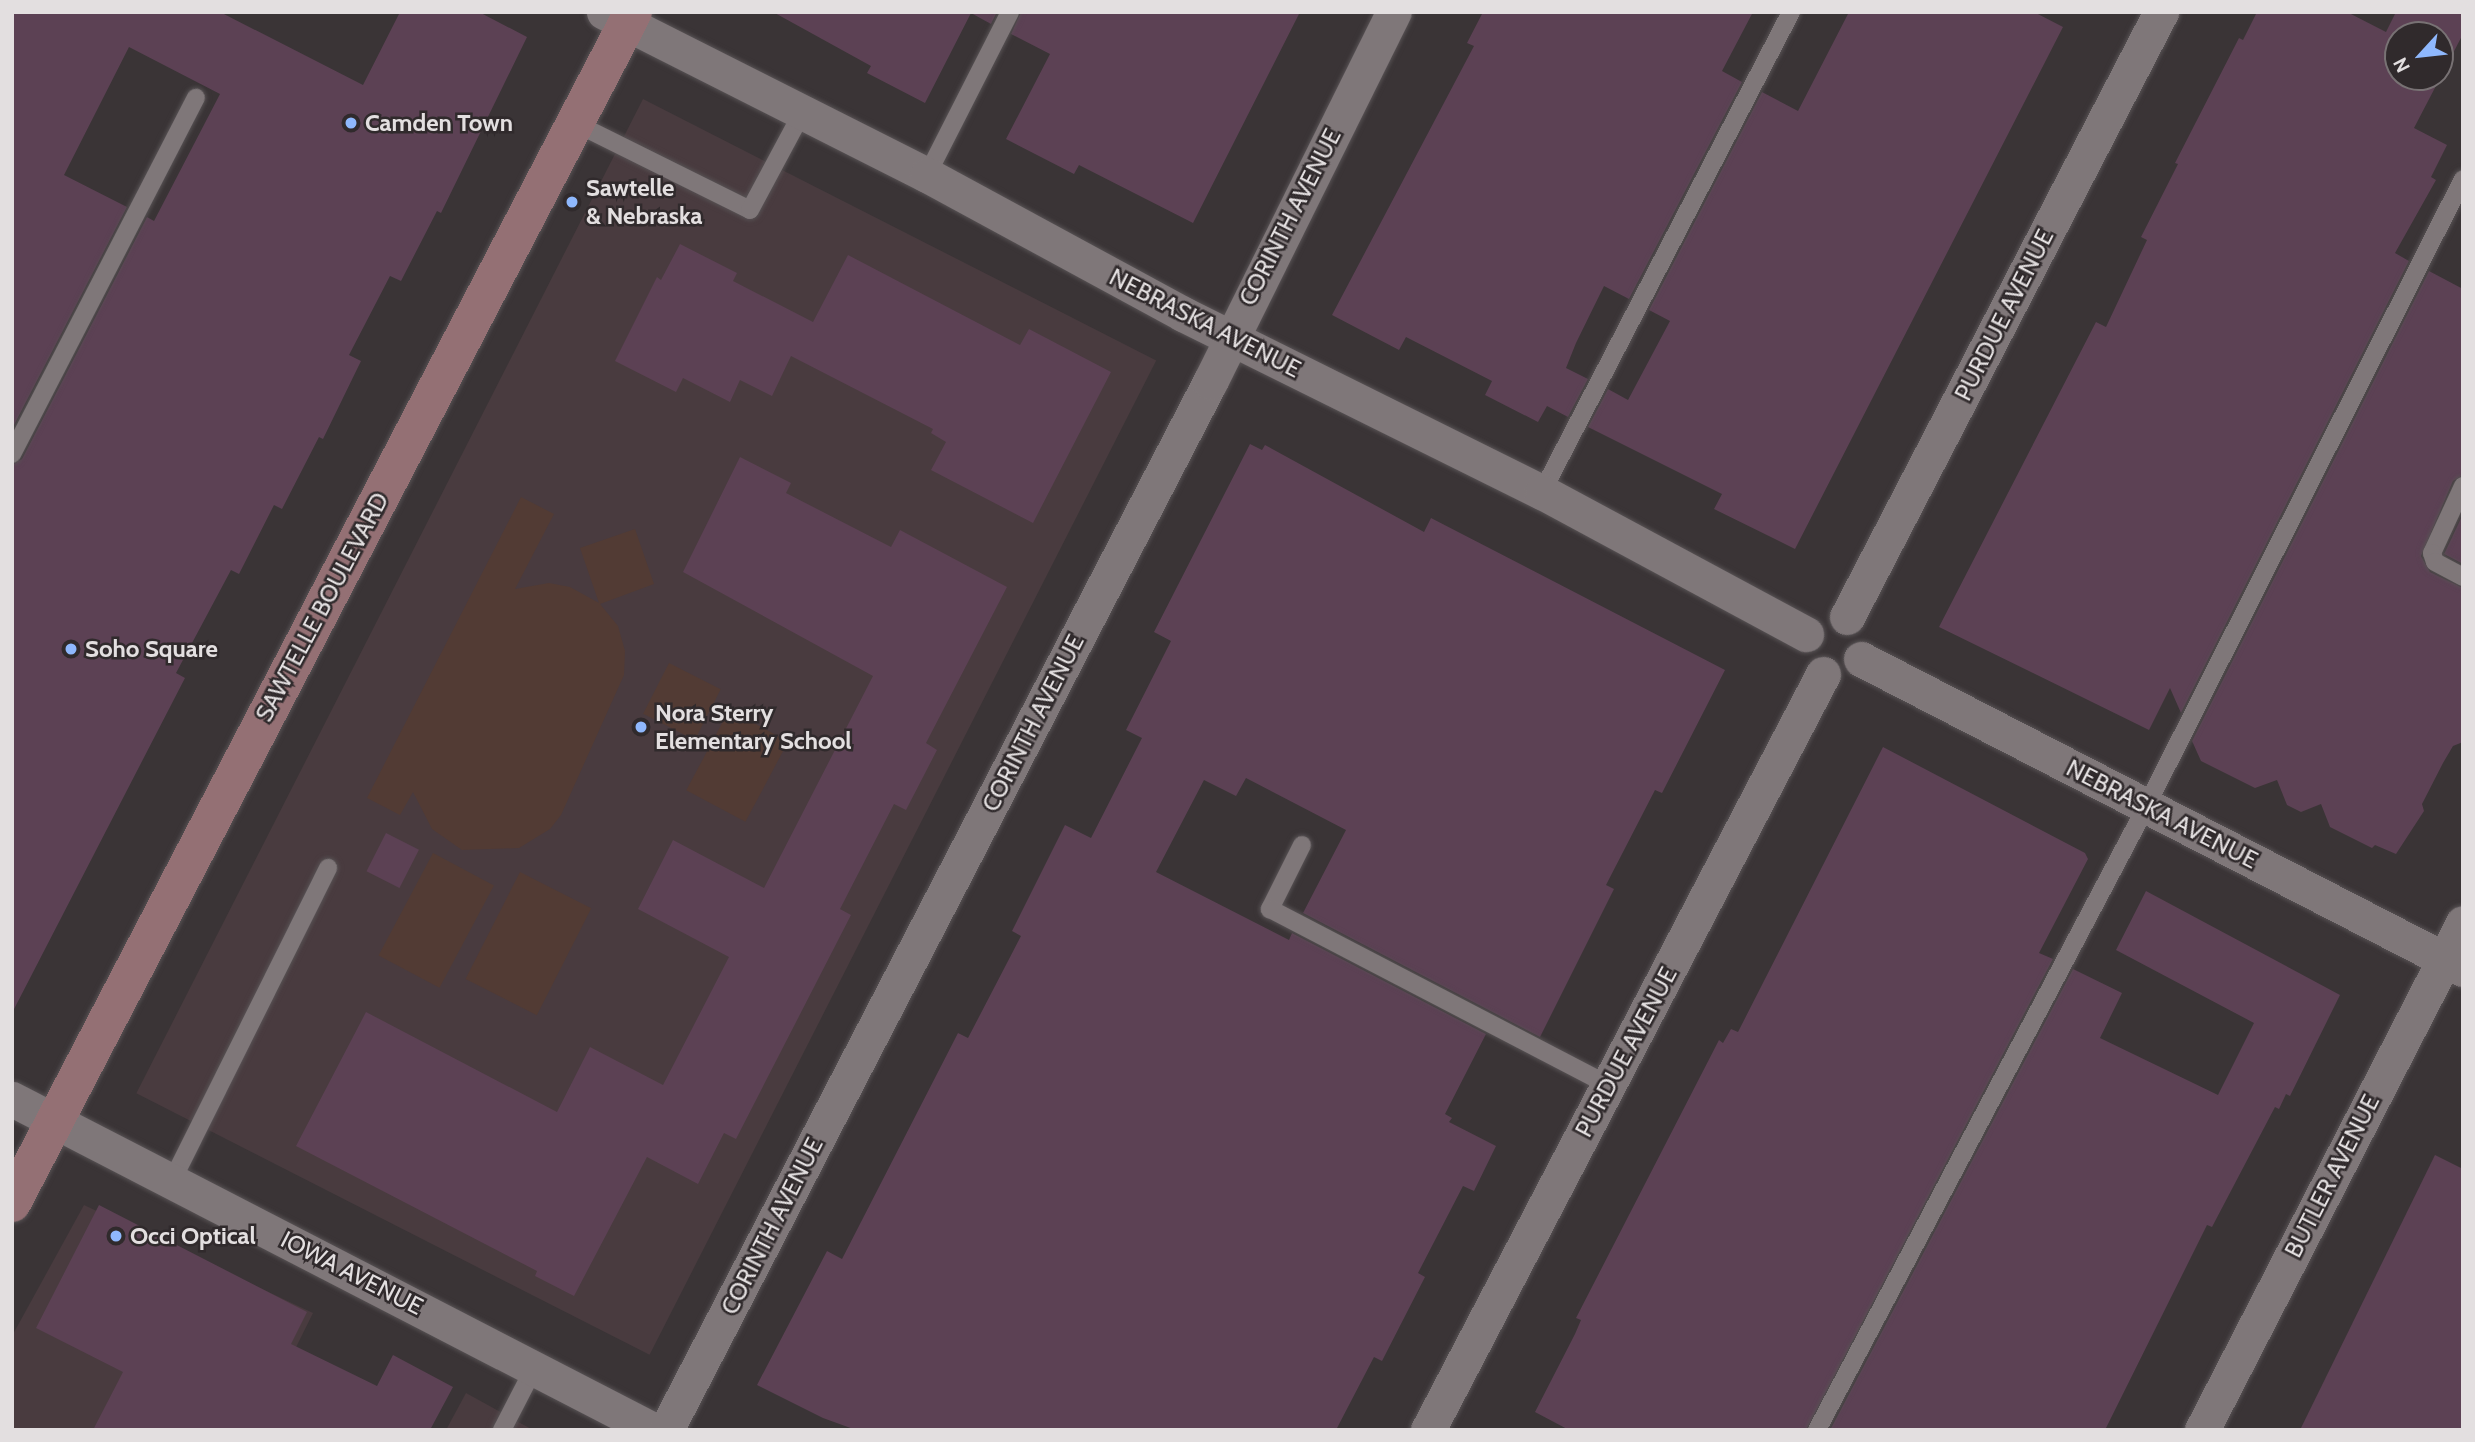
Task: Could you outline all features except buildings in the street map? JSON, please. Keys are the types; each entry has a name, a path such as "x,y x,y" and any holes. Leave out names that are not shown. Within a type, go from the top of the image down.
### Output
{"street":[{"name":"CORINTH AVENUE","path":"666,1430 1231,337 1394,12"},
{"name":"PURDUE AVENUE","path":"1847,617 2161,12"},
{"name":"NEBRASKA AVENUE","path":"621,16 1231,337 1542,492 1806,634"},
{"name":"SAWTELLE BOULEVARD","path":"12,1203 575,123 621,16"},
{"path":"1822,617 1847,617 1864,634 1861,659 1843,675 1823,674 1808,660 1806,634 1822,617"},
{"name":"NEBRASKA AVENUE","path":"1861,659 2454,964"},
{"name":"PURDUE AVENUE","path":"1428,1430 1823,674"},
{"name":"BUTLER AVENUE","path":"2202,1430 2454,964 2463,923"},
{"name":"IOWA AVENUE","path":"12,1099 535,1366 653,1430"}],"lane":[{"path":"927,175 1010,12"},
{"path":"1542,492 1791,12"},
{"path":"12,454 196,98"},
{"path":"575,123 750,210 802,113"},
{"path":"1817,1430 2146,807 2463,179"},
{"path":"2463,486 2432,553 2435,562 2463,577"},
{"path":"1302,845 1270,909 1608,1085"},
{"path":"173,1181 328,868"},
{"path":"502,1430 535,1366"}],"shaded area":[{"name":"Nora Sterry Elementary School","path":"643,99 1156,360 650,1355 136,1093"},
{"path":"521,497 554,514 515,589 549,583 570,587 599,603 580,548 635,529 654,584 600,604 618,626 625,651 624,675 561,815 550,829 519,848 462,850 432,829 413,792 400,815 367,798"},
{"path":"669,663 721,689 695,740 643,714"},
{"path":"729,710 788,741 745,822 686,790"},
{"path":"433,853 494,885 439,988 379,955"},
{"path":"520,872 591,908 537,1015 466,979"},
{"path":"84,1205 313,1313 255,1430 12,1430 12,1336"},
{"path":"466,1393 533,1430 446,1430"}],"place":[{"name":"Camden Town","path":"351,123"},
{"name":"Sawtelle & Nebraska","path":"572,202"},
{"name":"Soho Square","path":"71,649"},
{"name":"Nora Sterry Elementary School","path":"641,727"},
{"name":"Occi Optical","path":"116,1236"}]}
